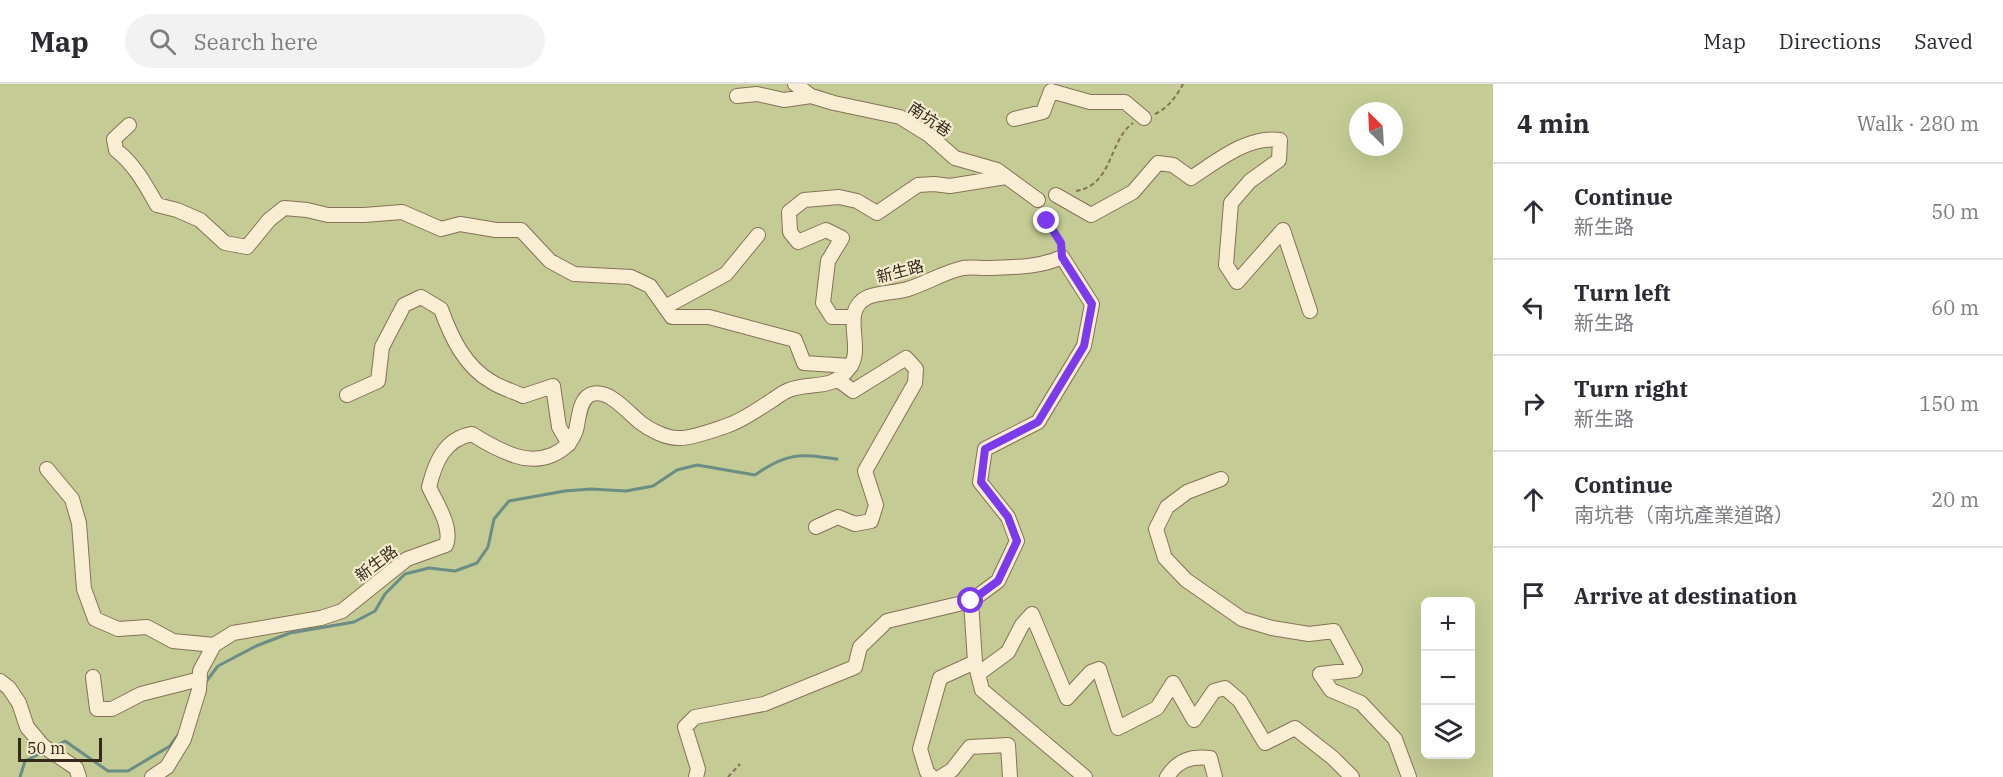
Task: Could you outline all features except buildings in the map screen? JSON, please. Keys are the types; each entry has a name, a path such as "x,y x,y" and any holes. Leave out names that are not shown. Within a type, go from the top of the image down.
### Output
{"street":[{"name":"南坑巷","path":"795,84 811,96 900,117 929,135 955,158 987,166 1038,200"},
{"path":"1014,119 1043,112 1051,92 1090,102 1125,102 1144,118"},
{"path":"737,96 757,94 784,100 811,96"},
{"path":"129,125 114,138 116,150 139,174 157,206 177,210 200,219 225,243 247,247 269,220 284,208 328,215 402,212 441,229 460,224 496,230 521,230 550,261 574,274 631,277 650,286 672,317 709,317 795,340 804,363 851,366"},
{"path":"1056,195 1091,215 1132,192 1158,163 1173,165 1191,177 1229,153 1256,141 1269,138 1280,140 1279,160 1250,181 1231,203 1226,265 1237,282 1283,230 1310,311"},
{"path":"569,444 575,432 581,408 587,396 594,393 616,401 642,424 660,434 679,439 746,418 789,389 831,384 851,366 855,356 853,317 832,317 823,303 823,284 828,261 842,238 826,230 798,242 790,232 789,212 804,200 839,197 857,201 877,213 918,185 950,186 1006,177"},
{"path":"665,307 726,274 758,235"},
{"path":"696,777 698,770 685,727 695,717 764,704 855,667 860,647 887,621 971,601 998,581 1017,541 1008,517 981,482 985,449 1038,422 1084,346 1092,304 1062,257"},
{"name":"新生路","path":"853,317 862,300 907,289 964,268 1015,267 1052,262 1062,257"},
{"path":"347,395 378,381 382,347 404,305 421,297 441,309 450,334 471,366 491,382 523,396 553,386 559,428 569,444"},
{"path":"816,527 838,517 855,524 871,520 876,505 865,471 915,383 916,369 906,358 853,391 837,379"},
{"name":"新生路","path":"214,645 233,633 321,618 342,611 407,559 446,545 447,526 429,487 435,464 445,449 462,436 472,434 519,457 547,458 560,452 569,444"},
{"path":"47,469 72,499 79,523 84,588 95,619 118,629 147,627 173,641 214,645 200,671 195,705 184,739 167,767 152,777"},
{"path":"1221,479 1187,492 1167,507 1156,529 1165,558 1186,580 1242,619 1272,628 1308,634 1334,630 1355,670 1320,674 1331,690 1361,703 1395,739 1409,777"},
{"path":"971,601 976,668 982,690 1085,777"},
{"path":"932,777 927,772 920,749 940,678 976,668 1008,652 1022,625 1032,614 1067,698 1091,672 1099,669 1118,728 1157,708 1173,683 1194,720 1214,691 1225,688 1240,701 1265,743 1295,728 1334,758 1352,777"},
{"path":"93,677 97,709 112,709 141,694 199,685"},
{"path":"0,681 9,688 19,703 27,727 43,746 76,768 79,777"},
{"path":"942,777 952,770 970,747 1008,745 1010,777"},
{"path":"1167,777 1175,765 1198,757 1210,758 1215,777"}],"path":[{"path":"1056,195 1081,190 1097,180 1107,169 1123,130 1162,110 1177,96 1183,84"},
{"path":"1038,200 1047,221 1061,243 1062,257"},
{"path":"728,777 740,764"}],"green space":[{"path":"0,84 1493,84 1493,777 0,777"}],"waterway":[{"path":"205,683 218,666 256,646 290,633 354,622 375,611 385,594 405,574 429,568 455,571 477,563 488,547 494,519 509,501 565,491 591,489 626,491 653,486 677,470 697,465 755,475 776,462 794,456 837,459"},
{"path":"54,747 65,741 108,771 128,771 170,746 181,731"},
{"path":"20,777 25,761 45,751"}],"route":[{"path":"971,601 998,581 1017,541 1008,517 981,482 985,449 1038,422 1084,346 1092,304 1062,257 1061,243 1047,221"}]}
